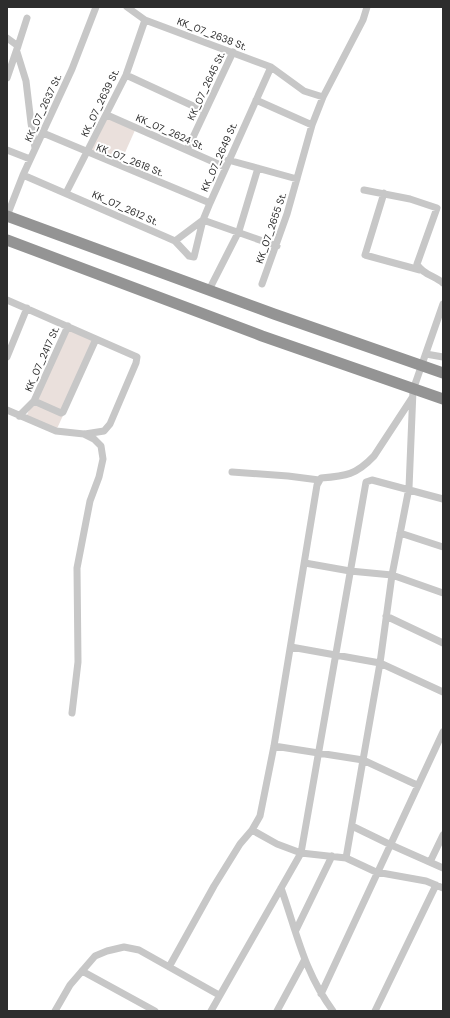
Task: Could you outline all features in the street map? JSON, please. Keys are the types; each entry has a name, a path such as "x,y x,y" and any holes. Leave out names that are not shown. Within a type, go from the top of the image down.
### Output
{"highway":[{"path":"7,216 301,324 443,373"},
{"path":"7,240 320,357 413,394 443,399"}],"street":[{"name":"KK_07_2637 St.","path":"7,216 23,175 72,69 96,7"},
{"name":"KK_07_2638 St.","path":"127,7 145,20 271,67 304,91 323,97"},
{"name":"KK_07_2655 St.","path":"262,284 277,246 312,125 323,97 363,20 368,7"},
{"path":"7,78 18,49 27,18"},
{"name":"KK_07_2639 St.","path":"66,193 126,75 145,20"},
{"path":"7,38 18,49 26,81 31,123 36,148"},
{"name":"KK_07_2645 St.","path":"187,150 232,52"},
{"name":"KK_07_2649 St.","path":"192,257 195,255 203,220 210,203 271,67"},
{"path":"126,75 204,111"},
{"path":"256,100 312,125"},
{"name":"KK_07_2624 St.","path":"107,115 225,168"},
{"name":"KK_07_2618 St.","path":"43,133 87,153 210,203"},
{"path":"7,150 30,160"},
{"path":"228,160 297,179"},
{"path":"209,290 239,231 258,168"},
{"name":"KK_07_2612 St.","path":"23,175 175,241 189,256 192,257"},
{"path":"364,190 410,199 437,208 418,260 420,270"},
{"path":"384,193 365,255 420,270 436,277 443,283"},
{"path":"175,241 203,220 239,231 277,246"},
{"path":"7,300 137,357 136,363 110,424 104,431 84,434 56,431 7,410"},
{"path":"346,858 380,663 392,576 409,488 413,394 421,365 443,304"},
{"path":"7,357 27,308"},
{"name":"KK_07_2417 St.","path":"34,401 68,326"},
{"path":"19,416 34,401 61,413 63,412 96,339"},
{"path":"426,354 443,357"},
{"path":"232,472 319,480 321,478 353,474 366,465 374,456 413,394"},
{"path":"72,713 78,662 77,568 90,501 99,477 103,459 101,446 94,439 84,434"},
{"path":"169,967 214,886 240,844 252,830 260,816 274,746 319,480"},
{"path":"210,1011 301,853 320,752 366,482 372,480 409,488 443,499"},
{"path":"400,533 443,547"},
{"path":"305,563 350,571 392,576 443,593"},
{"path":"386,616 443,643"},
{"path":"291,647 380,663 443,692"},
{"path":"320,994 417,785 441,740 443,732"},
{"path":"274,746 320,752 363,760 417,785"},
{"path":"352,826 443,868"},
{"path":"252,830 277,844 301,853 346,858 376,872 436,885 443,888"},
{"path":"430,862 443,835"},
{"path":"296,930 332,856"},
{"path":"374,1011 436,885"},
{"path":"280,888 296,930 304,961 320,994 333,1011"},
{"path":"55,1011 70,985 96,956 107,951 124,947 139,950 219,996"},
{"path":"277,1011 304,961"},
{"path":"82,971 155,1011"}],"shaded area":[{"path":"107,115 136,128 119,166 87,153"},
{"path":"69,326 98,339 55,433 25,419"}]}
